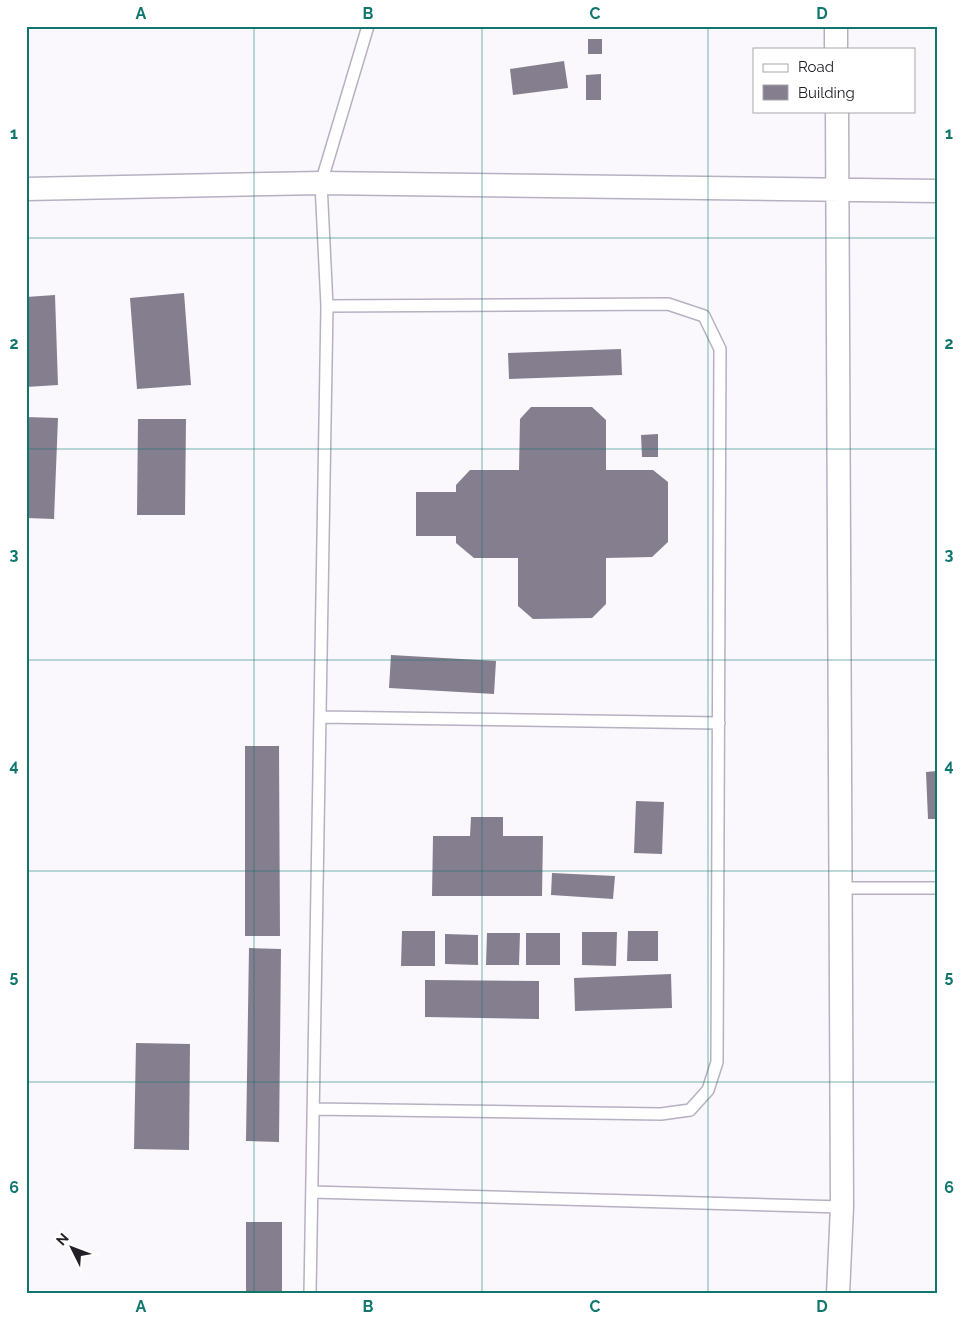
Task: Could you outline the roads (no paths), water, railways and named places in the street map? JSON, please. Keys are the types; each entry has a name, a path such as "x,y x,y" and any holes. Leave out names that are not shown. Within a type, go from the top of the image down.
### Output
{"street":[{"path":"836,26 836,48"},
{"path":"836,112 842,1206 838,1294"},
{"path":"26,189 321,183 937,191"}],"lane":[{"path":"310,1294 327,306 321,183 368,26"},
{"path":"313,1109 660,1114 690,1110 708,1090 717,1062 720,349 704,316 668,304 327,306"},
{"path":"320,716 719,723"},
{"path":"840,888 937,888"},
{"path":"312,1192 842,1206"}]}
